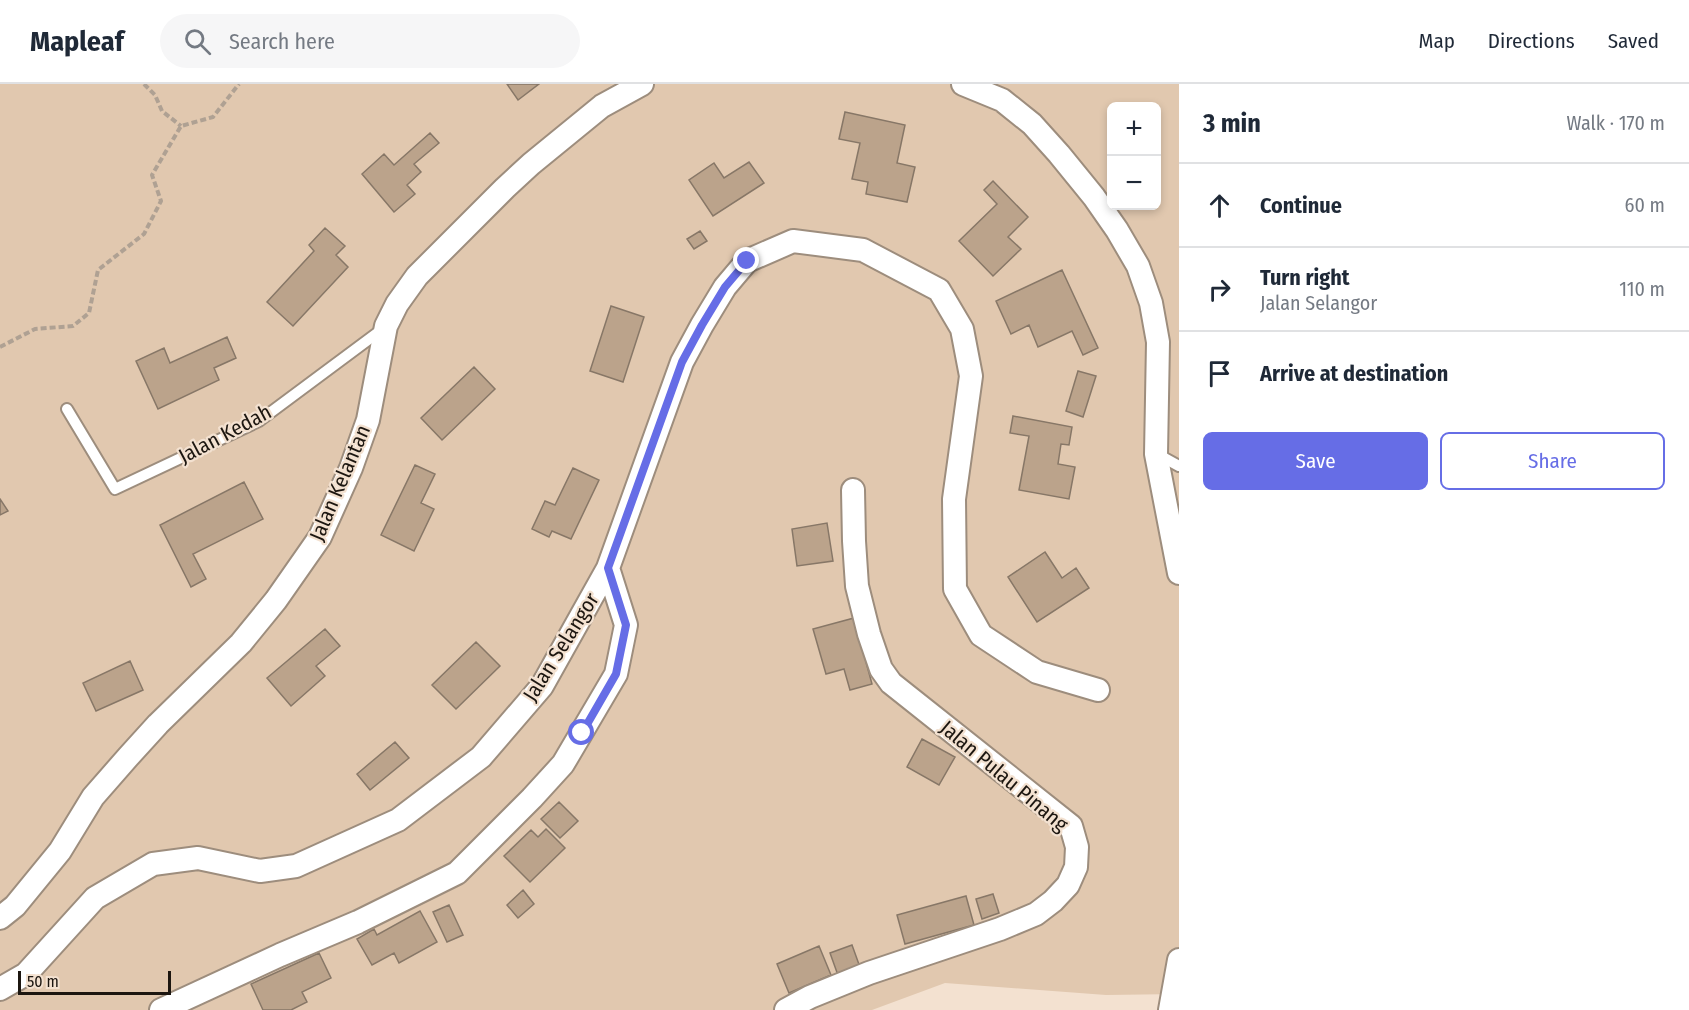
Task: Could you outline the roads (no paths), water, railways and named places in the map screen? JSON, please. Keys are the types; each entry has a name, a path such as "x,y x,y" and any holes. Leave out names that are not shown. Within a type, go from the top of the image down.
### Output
{"street":[{"name":"Jalan Kelantan","path":"5,909 60,851 93,796 158,724 241,643 276,600 320,537 351,468 368,420 386,326 397,304 417,276 531,164 602,106 642,84"},
{"path":"963,84 1002,100 1032,124 1095,197 1138,266 1151,303 1158,342 1156,454 1179,573"},
{"name":"Jalan Selangor","path":"0,989 26,974 95,898 153,864 198,858 260,871 296,866 398,820 481,757 542,686 608,568 682,362 702,325 725,287 747,261 793,241 863,250 939,290 962,329 971,376 954,499 956,589 981,635 1037,672 1098,690"},
{"name":"Jalan Pulau Pinang","path":"786,1010 869,973 1000,929 1036,914 1068,885 1076,867 1077,846 1071,826 891,683 881,669 869,634 857,586 853,490"},
{"path":"161,1010 358,922 457,873 563,764 616,674 626,625 608,568"},
{"path":"1170,1010 1179,960"}],"lane":[{"name":"Jalan Kedah","path":"67,409 115,489 259,421 386,326"},
{"path":"1156,454 1179,466"}]}
